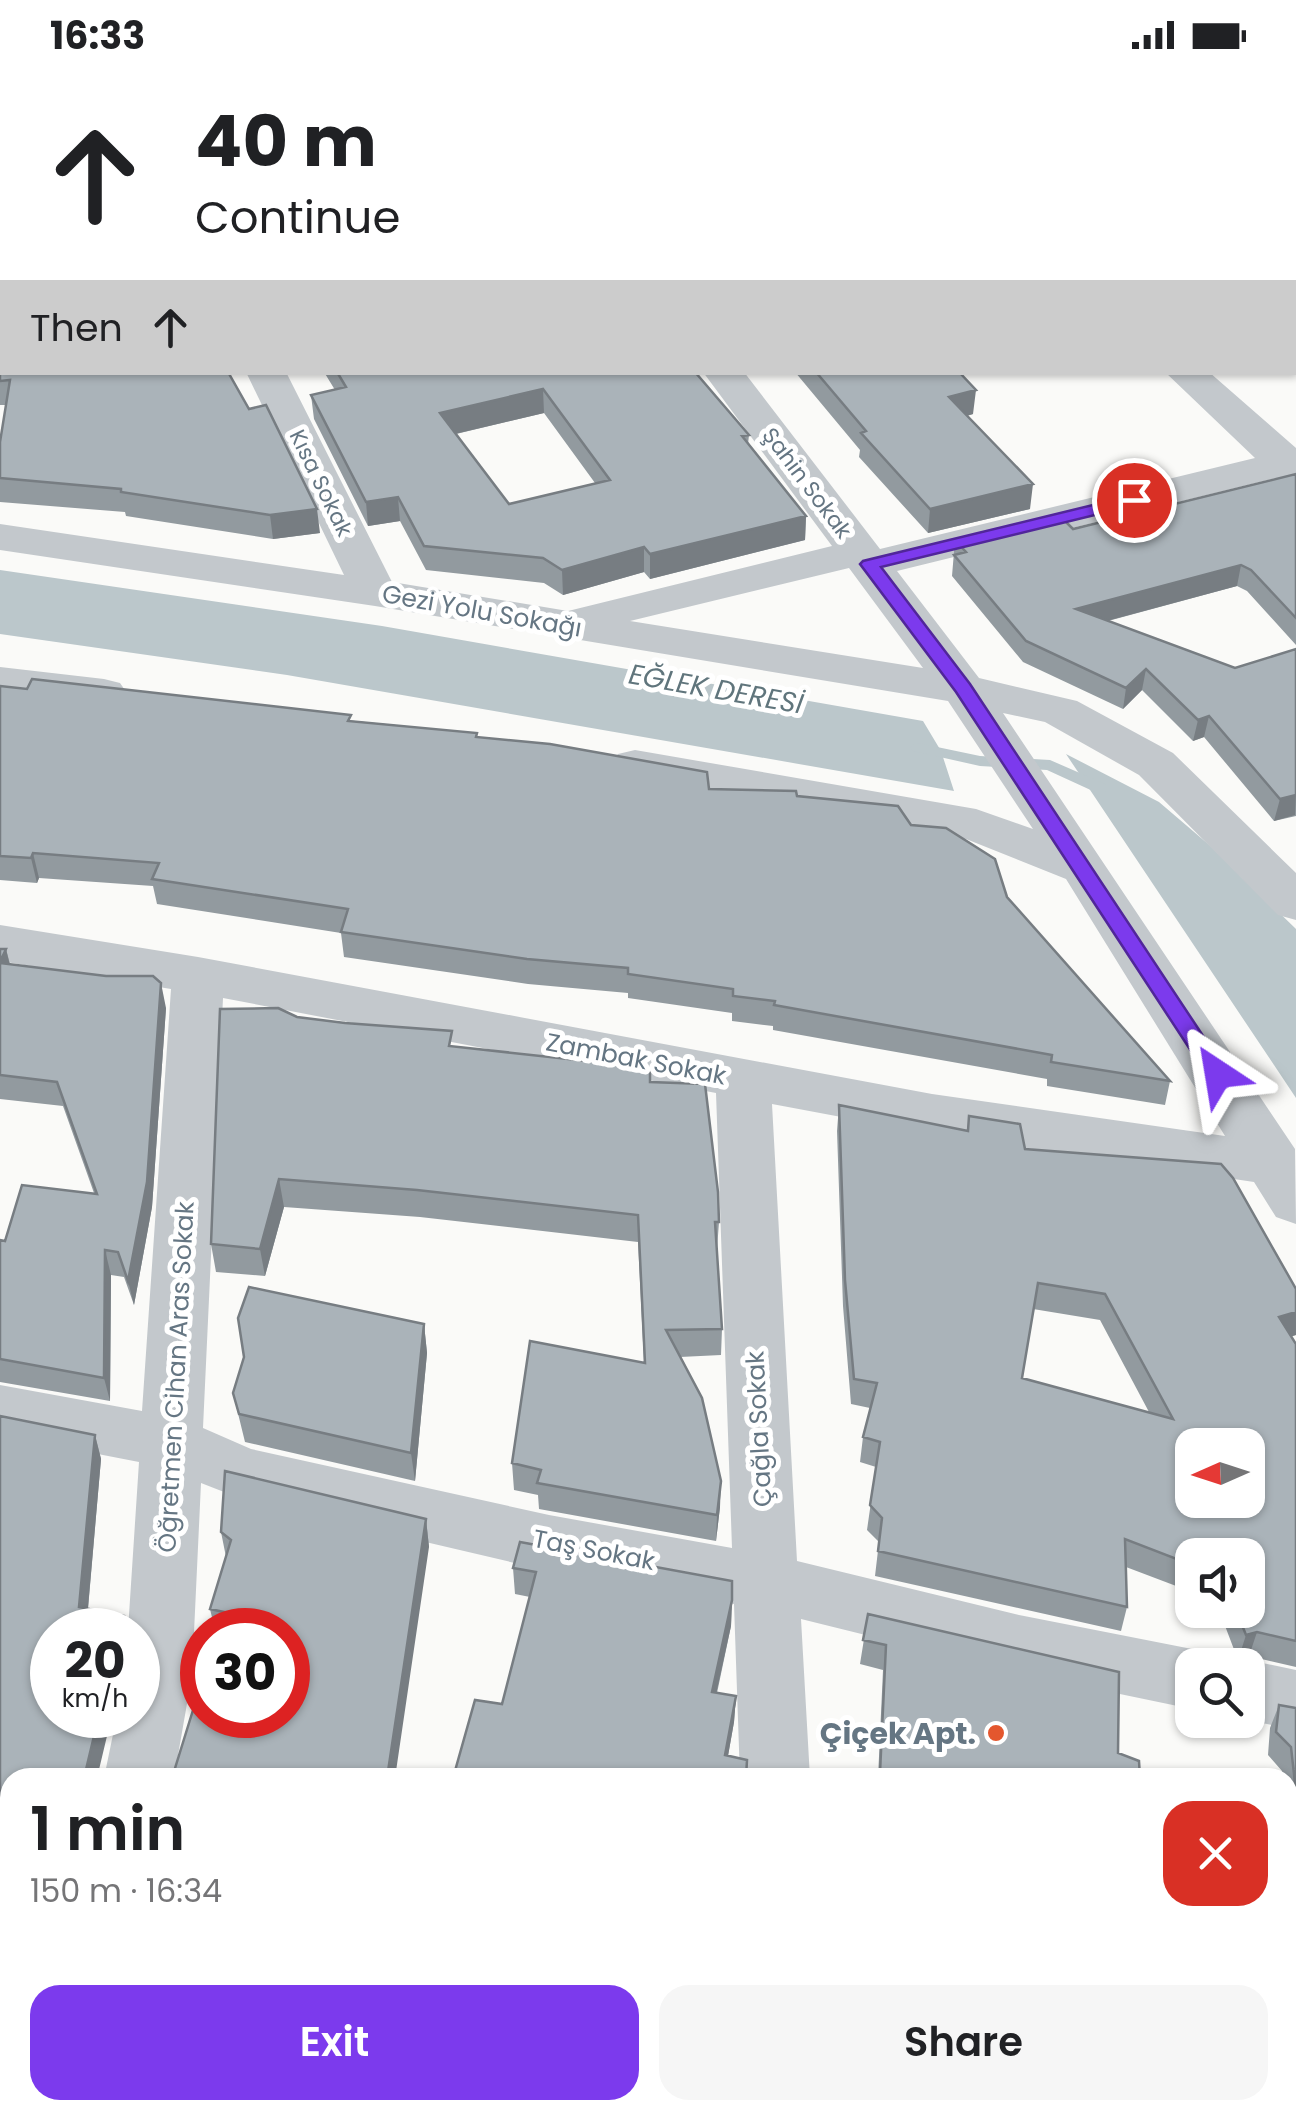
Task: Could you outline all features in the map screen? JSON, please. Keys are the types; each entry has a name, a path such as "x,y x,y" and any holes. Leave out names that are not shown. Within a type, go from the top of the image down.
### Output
{"street":[{"name":"Kısa Sokak","path":"267,375 375,593"},
{"name":"Şahin Sokak","path":"725,375 963,688 1084,867 1286,1183"},
{"path":"1188,375 1292,467"},
{"path":"560,624 1292,467"},
{"name":"Gezi Yolu Sokağı","path":"0,538 375,593 963,688 1060,710 1156,764 1296,902"},
{"path":"0,681 156,699"},
{"path":"586,756 976,826 1084,867"},
{"name":"Zambak Sokak","path":"0,943 198,975 1286,1183"},
{"name":"Öğretmen Cihan Aras Sokak","path":"140,1768 158,1674 198,975"},
{"name":"Çağla Sokak","path":"743,1080 775,1768"},
{"name":"Taş Sokak","path":"0,1410 173,1443 261,1478 549,1542 766,1582 1019,1644 1175,1676"},
{"path":"1265,1694 1296,1700"}],"water":[{"path":"0,570 382,626 923,721 941,751 954,791 287,675 0,634"},
{"path":"1066,754 1159,802 1296,929 1296,1098"}],"building":[{"path":"0,375 230,375 249,409 266,405 317,509 270,515 121,489 0,478 0,442 10,380 0,381"},
{"path":"339,375 698,375 749,435 742,436 806,516 650,554 644,547 562,570 543,558 424,546 398,497 366,502 311,395 346,387","holes":["543,389 610,480 509,504 440,413"]},
{"path":"819,375 962,375 976,390 949,397 1033,484 930,509 861,433 866,431"},
{"path":"1296,474 1296,618 1251,570 1241,565 1076,609 1235,668 1296,649 1296,795 1280,799 1209,716 1198,720 1146,669 1126,688 1026,641 954,555 966,552 955,540 1059,515 1073,529"},
{"path":"32,679 351,715 348,721 477,733 476,737 550,744 707,772 709,789 796,791 797,796 898,806 911,825 946,828 995,859 1007,897 1170,1081 1051,1062 1052,1055 774,1005 775,1001 733,996 733,989 628,974 628,968 527,959 341,932 348,909 152,879 159,863 33,853 31,858 0,856 0,686 27,689"},
{"path":"0,963 106,976 153,976 161,983 147,1182 128,1281 118,1252 105,1250 104,1378 0,1359 0,1240 5,1241 22,1185 97,1194 57,1082 0,1075"},
{"path":"278,1008 297,1017 452,1031 449,1046 624,1065 650,1070 650,1082 705,1084 718,1192 719,1222 715,1222 722,1329 666,1330 702,1398 721,1481 717,1515 537,1483 541,1470 512,1463 530,1341 645,1363 638,1215 279,1179 260,1249 211,1244 220,1009"},
{"path":"839,1105 968,1131 969,1116 1020,1124 1025,1149 1221,1164 1233,1178 1296,1289 1296,1312 1279,1317 1296,1344 1296,1641 1257,1632 1246,1635 1243,1628 1265,1628 1265,1538 1175,1538 1175,1558 1125,1539 1127,1607 878,1551 882,1518 870,1505 880,1442 863,1437 877,1383 854,1379 845,1280","holes":["1038,1283 1105,1294 1173,1419 1022,1378"]},
{"path":"249,1287 424,1324 411,1453 239,1414 233,1393 244,1357 238,1318"},
{"path":"0,1416 95,1435 79,1607 84,1608 30,1608 30,1738 94,1738 86,1768 0,1768"},
{"path":"225,1471 426,1519 389,1768 175,1768 184,1738 310,1738 310,1608 210,1608 231,1540 221,1532"},
{"path":"520,1542 732,1581 732,1600 712,1692 736,1696 725,1755 747,1760 747,1768 456,1768 475,1700 502,1704 536,1572 513,1568"},
{"name":"Çiçek Apt.","path":"868,1614 1119,1672 1118,1753 1139,1761 1139,1768 880,1768 886,1645 863,1640"},
{"path":"1279,1705 1296,1708 1296,1768 1291,1747 1276,1732"}],"waterway":[{"name":"EĞLEK DERESİ","path":"918,748 980,761 1050,765 1100,788"}],"place":[{"name":"Çiçek Apt.","path":"996,1733"}],"route":[{"path":"1134,500 869,564 963,688 1218,1074"}]}
